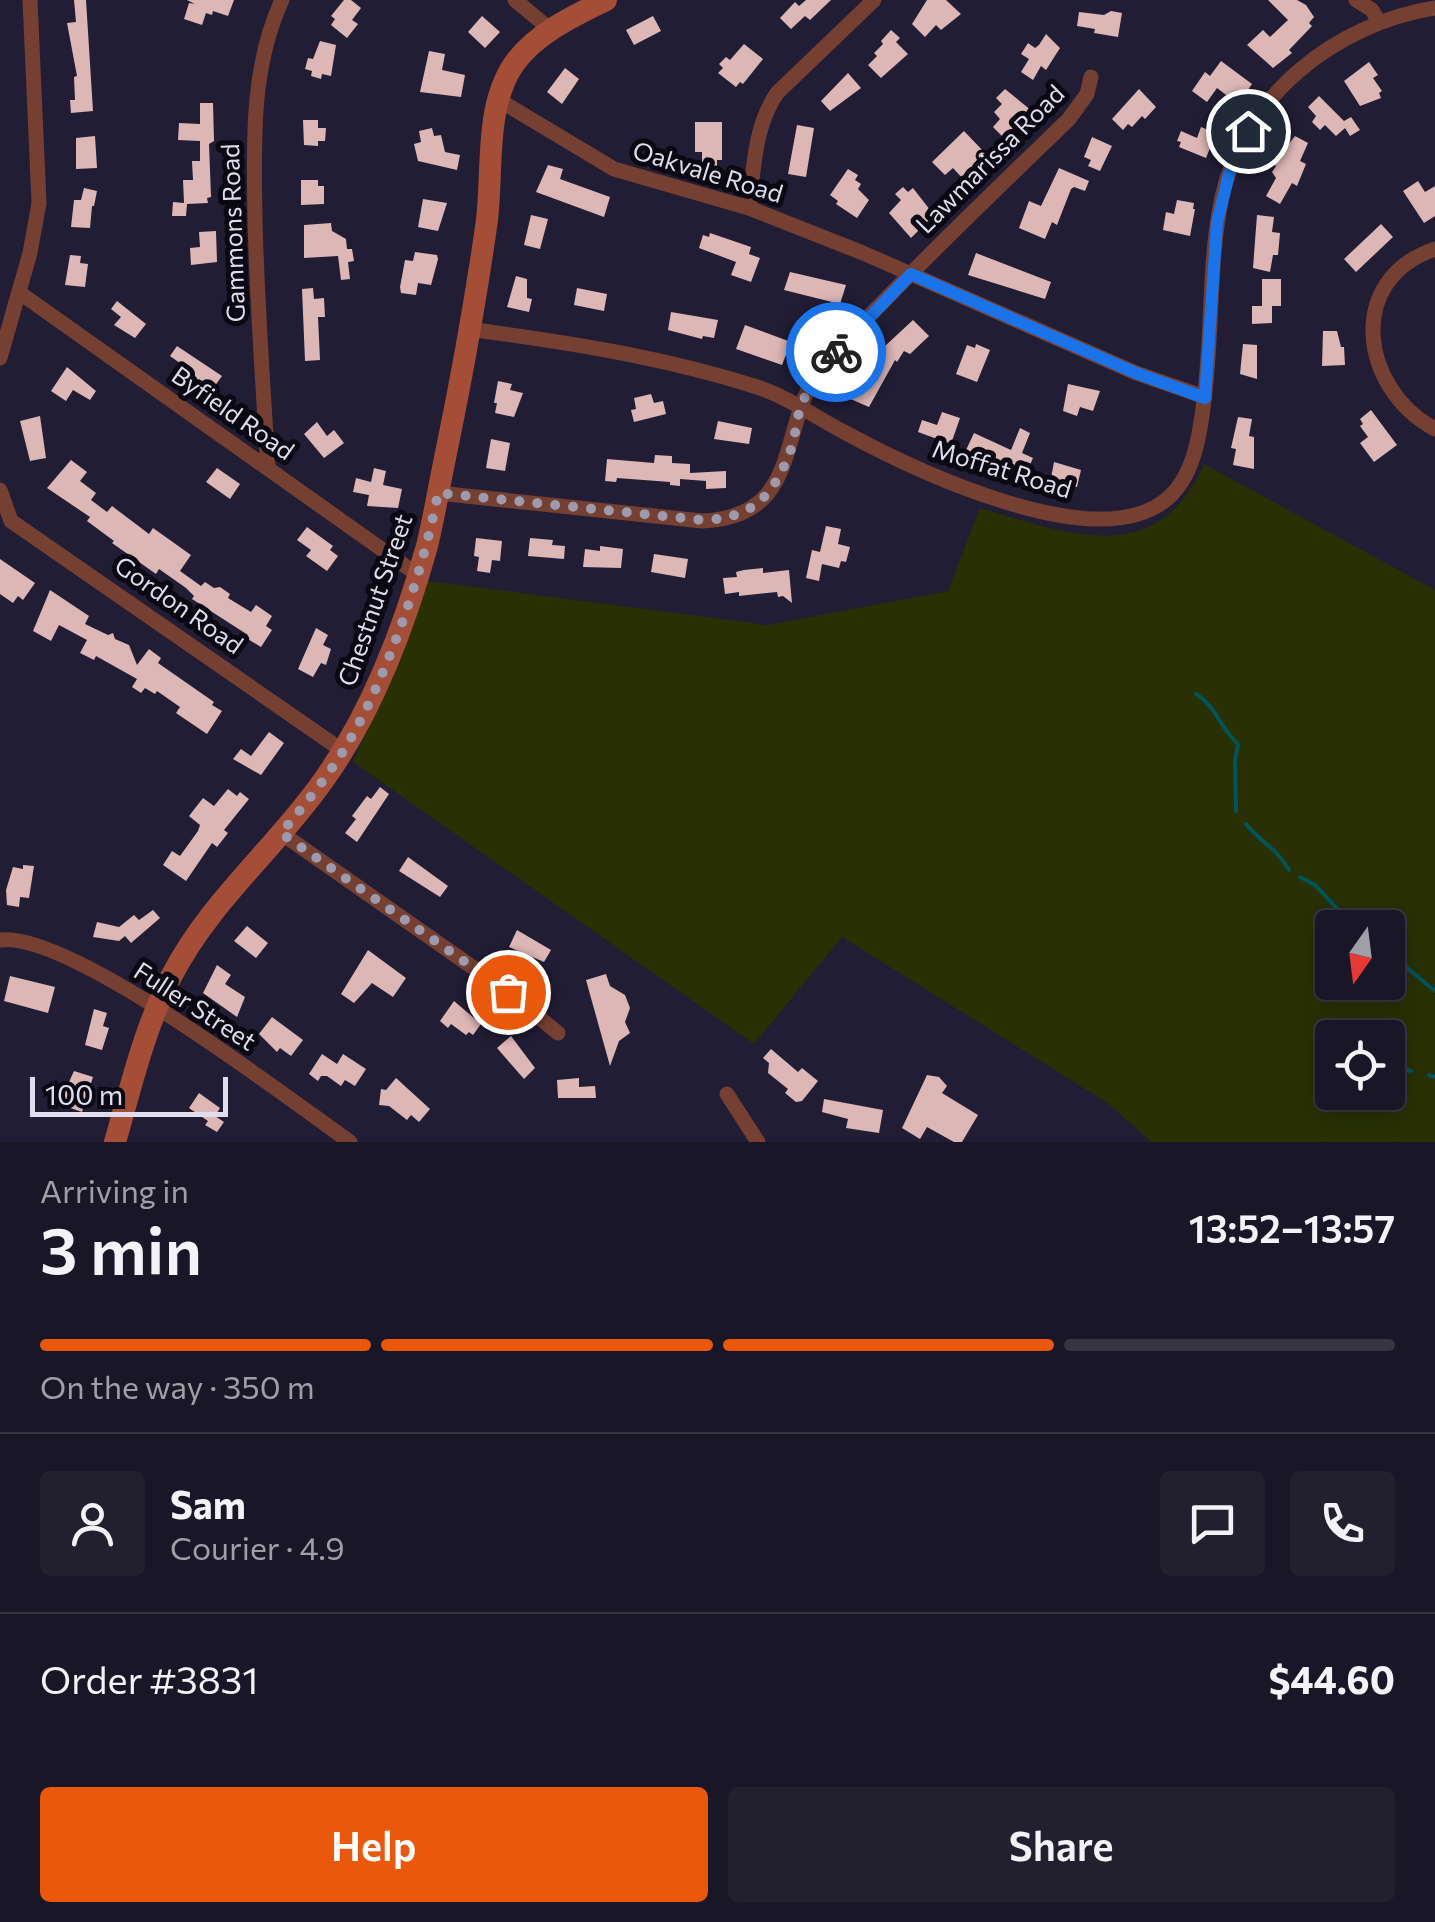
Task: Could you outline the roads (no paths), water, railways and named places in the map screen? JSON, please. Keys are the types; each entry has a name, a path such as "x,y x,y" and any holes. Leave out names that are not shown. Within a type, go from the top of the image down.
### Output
{"main road":[{"name":"Chestnut Street","path":"115,1142 157,1008 171,976 210,914 281,833 343,751 364,714 418,575 438,493 486,228 493,129 500,100 514,64 550,30 606,0"}],"street":[{"path":"0,358 30,253 38,203 30,0"},
{"name":"Gammons Road","path":"268,468 256,262 255,120 262,54 282,0"},
{"path":"515,0 550,30"},
{"path":"749,208 759,130 766,109 777,93 874,0"},
{"path":"1356,0 1372,10 1378,22"},
{"name":"Moffat Road","path":"468,329 675,364 762,389 912,466 1038,510 1114,520 1151,510 1176,490 1198,440 1205,398 1217,223 1237,154 1262,110 1291,78 1333,45 1378,22 1435,8"},
{"name":"Lawmarissa Road","path":"438,493 702,520 728,520 746,513 775,482 792,448 800,407 821,367 1069,120 1088,94 1091,77"},
{"name":"Oakvale Road","path":"500,100 614,169 749,208 1136,373 1205,398"},
{"path":"1435,249 1408,262 1393,276 1375,315 1372,342 1375,360 1396,399 1435,428"},
{"name":"Byfield Road","path":"20,293 418,575"},
{"name":"Gordon Road","path":"0,490 6,518 343,751"},
{"path":"281,833 508,992 558,1033"},
{"name":"Fuller Street","path":"0,940 15,938 38,944 142,996 350,1142"},
{"path":"727,1094 758,1142"}],"waterway":[{"path":"1196,694 1238,744 1236,811"},
{"path":"1246,824 1289,870"},
{"path":"1300,877 1315,885 1338,910"},
{"path":"1405,966 1435,991"},
{"path":"1405,1069 1411,1071"},
{"path":"1429,1075 1435,1077"}]}
